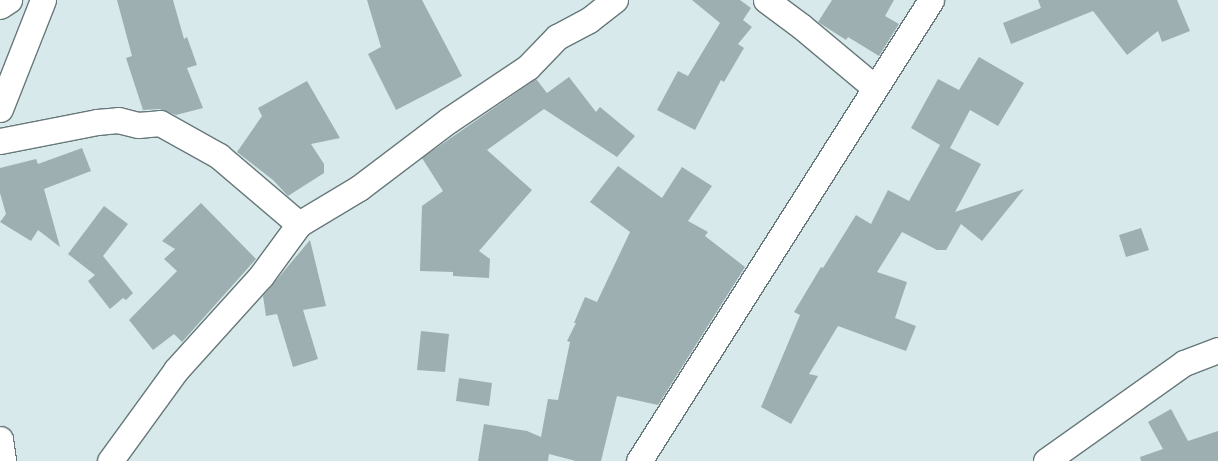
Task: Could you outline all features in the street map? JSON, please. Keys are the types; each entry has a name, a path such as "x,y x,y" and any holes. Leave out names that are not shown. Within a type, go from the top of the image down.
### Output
{"street":[{"path":"0,6 9,0"},
{"path":"0,109 43,0"},
{"path":"110,461 176,370 260,276 299,224 359,188 449,120 528,67 557,36 589,20 614,0"},
{"path":"766,0 802,26 874,87"},
{"path":"639,461 874,87 931,0"},
{"path":"0,141 97,122 118,120 138,125 160,123 220,156 299,224"},
{"path":"1046,461 1184,363 1218,350"},
{"path":"0,439 3,461"}],"building":[{"path":"117,0 173,0 184,39 187,37 197,65 187,68 203,108 176,115 159,109 143,110 126,58 132,56"},
{"path":"367,0 422,0 462,76 396,110 368,54 381,47"},
{"path":"692,0 740,0 751,8 743,20 752,27 738,44 744,48 724,82 721,80 695,130 657,110 678,71 688,76 720,23"},
{"path":"832,0 894,0 885,16 899,24 879,56 848,37 846,40 818,22"},
{"path":"1038,0 1177,0 1190,31 1162,42 1158,31 1127,55 1093,11 1011,44 1003,23 1041,8"},
{"path":"979,57 1024,83 998,126 970,110 950,148 981,164 955,212 1024,189 982,241 961,224 946,250 937,250 902,232 877,272 907,282 895,318 916,326 906,351 838,326 809,374 818,376 791,424 761,407 800,315 794,312 856,215 871,224 888,190 909,201 940,145 911,128 938,79 959,90"},
{"path":"569,77 596,112 600,107 635,136 617,157 544,109 487,150 532,190 479,251 490,259 489,278 453,276 453,272 420,271 422,206 443,191 422,158 536,79 547,93"},
{"path":"307,81 340,138 311,144 324,164 324,173 288,196 273,180 237,152 262,116 258,108"},
{"path":"82,148 91,171 44,189 60,247 38,230 31,241 0,222 6,214 0,193 0,168 36,159 38,164"},
{"path":"618,166 662,198 682,167 712,186 688,221 708,232 705,236 745,267 658,405 617,396 601,461 576,461 549,454 548,461 478,461 484,424 527,431 541,437 548,399 558,400 570,342 567,341 576,323 574,323 585,297 597,302 630,232 590,202"},
{"path":"201,203 256,259 182,342 174,334 153,350 129,320 177,271 164,259 175,249 162,241"},
{"path":"104,206 128,224 103,256 133,293 126,300 123,298 110,309 88,281 95,275 68,254"},
{"path":"1141,228 1149,250 1126,257 1119,235"},
{"path":"310,240 326,306 303,310 318,359 293,367 277,314 266,316 263,296"},
{"path":"421,331 449,334 445,372 417,370"},
{"path":"459,378 492,383 489,406 456,401"},
{"path":"1171,409 1188,441 1218,431 1218,461 1141,461 1140,457 1163,449 1148,422"}]}
